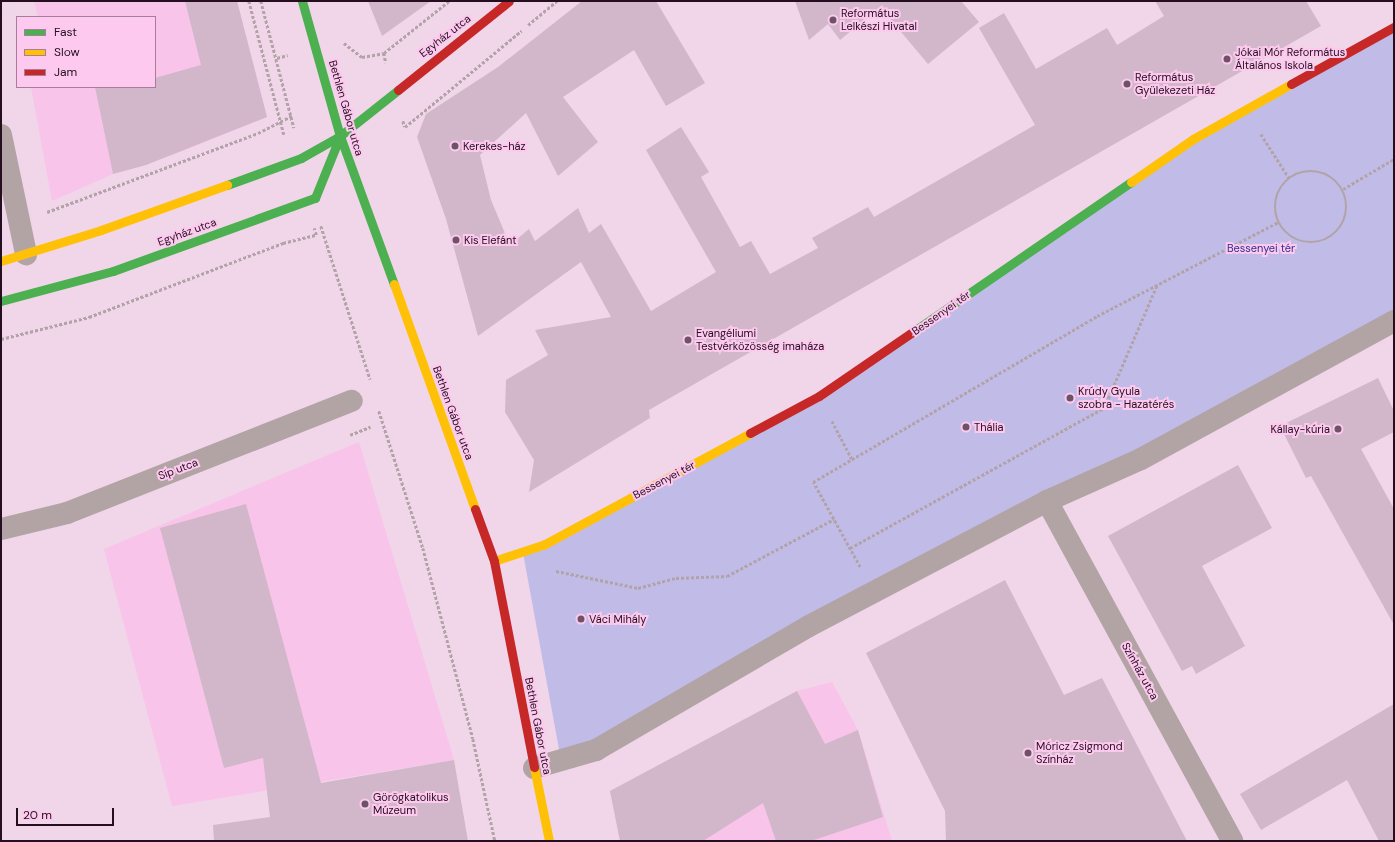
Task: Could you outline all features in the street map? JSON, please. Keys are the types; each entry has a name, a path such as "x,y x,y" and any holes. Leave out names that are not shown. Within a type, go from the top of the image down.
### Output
{"street":[{"name":"Bethlen Gábor utca","path":"302,1 340,136 494,561 549,841"},
{"name":"Egyház utca","path":"1,261 26,254 301,158 340,136 509,1"},
{"name":"Bessenyei tér","path":"494,561 545,544 819,396 1193,139 1394,27"},
{"path":"1,135 26,254"},
{"name":"Egyház utca","path":"1,301 113,271 314,198 340,136"},
{"path":"534,768 596,750 756,656 1047,501 1142,459 1394,321"},
{"name":"Síp utca","path":"1,529 67,513 352,401"},
{"name":"Színház utca","path":"1047,501 1232,841"}],"path":[{"path":"249,1 282,121 286,142"},
{"path":"261,1 292,116 301,158"},
{"path":"343,41 362,57 384,53 449,1"},
{"path":"405,127 557,1"},
{"path":"1245,109 1289,178"},
{"path":"20,222 258,133 292,116"},
{"path":"1342,189 1394,159"},
{"path":"1312,170 1324,173 1342,189 1347,200 1344,223 1328,239 1317,243 1294,239 1278,222 1276,198 1289,178 1312,170"},
{"path":"1,339 89,317 283,243 316,235 312,222"},
{"path":"874,594 813,482 1097,316 1278,222"},
{"path":"850,548 1104,408 1157,285"},
{"path":"819,396 852,459"},
{"path":"548,569 638,588 676,578 727,576 834,519"},
{"path":"434,590 473,740 495,841"}],"shaded area":[{"path":"34,1 237,1 267,117 170,156 167,147 146,153 149,164 113,174 52,201 31,88 156,88 156,16 38,16"},
{"path":"359,442 454,760 172,806 104,549"},
{"path":"832,682 858,730 892,841 620,841 610,791 797,691"}],"green space":[{"name":"Bessenyei tér","path":"1394,27 1394,321 561,760 523,553 819,396 1193,139"}],"building":[{"path":"185,1 237,1 267,117 146,165 113,174 95,88 156,88 156,78 201,65"},
{"path":"368,1 431,1 382,36"},
{"path":"582,1 656,1 705,83 666,106 634,50 563,97 598,142 558,176 526,113 480,155 491,200 510,245 529,229 535,241 578,208 589,233 601,224 651,311 716,272 646,150 681,127 709,172 701,177 740,247 751,241 770,274 818,248 812,238 868,207 874,217 1035,125 979,28 1004,13 1036,69 1107,28 1117,45 1164,16 1155,1 1306,1 1321,26 649,410 650,418 529,492 534,460 505,412 506,380 548,355 535,330 611,317 581,262 478,336 446,219 417,137 426,114 498,67"},
{"path":"795,1 961,1 979,22 928,64 880,7 840,40 828,24 809,40"},
{"path":"1378,378 1394,411 1394,432 1361,449 1394,509 1394,625 1311,476 1306,478 1280,426"},
{"path":"1238,465 1272,528 1202,566 1245,646 1196,674 1192,666 1182,671 1108,536"},
{"path":"246,504 321,783 454,760 468,841 214,841 213,825 270,817 263,758 224,768 160,528"},
{"name":"Móricz Zsigmond Színház","path":"1005,580 1064,695 1102,678 1187,841 946,841 945,811 866,653"},
{"path":"797,691 825,744 858,730 883,817 811,841 776,841 763,803 703,841 620,841 610,791"},
{"path":"1394,704 1394,841 1379,841 1347,780 1261,830 1240,794"}],"traffic: fast":[{"path":"302,1 340,136 394,284"},
{"path":"227,185 301,158 340,136 398,90"},
{"path":"1,301 113,271 315,198 340,136"},
{"path":"917,329 1131,182"}],"traffic: slow":[{"path":"1131,182 1193,139 1291,84"},
{"path":"1,261 101,230 227,185"},
{"path":"394,284 475,509"},
{"path":"494,561 545,544 750,433"},
{"path":"534,767 549,841"}],"traffic: jam":[{"path":"398,90 509,1"},
{"path":"1291,84 1394,27"},
{"path":"750,433 819,396 917,329"},
{"path":"475,509 494,561 534,767"}],"place":[{"name":"Református Lelkészi Hivatal","path":"833,20"},
{"name":"Jókai Mór Református Általános Iskola","path":"1227,59"},
{"name":"Református Gyülekezeti Ház","path":"1127,84"},
{"name":"Kerekes-ház","path":"455,146"},
{"name":"Kis Elefánt","path":"456,240"},
{"name":"Evangéliumi Testvérközösség imaháza","path":"688,340"},
{"name":"Krúdy Gyula szobra - Hazatérés","path":"1070,398"},
{"name":"Thália","path":"966,427"},
{"name":"Kállay-kúria","path":"1338,429"},
{"name":"Váci Mihály","path":"581,619"},
{"name":"Móricz Zsigmond Színház","path":"1028,753"},
{"name":"Görögkatolikus Múzeum","path":"365,804"}]}
